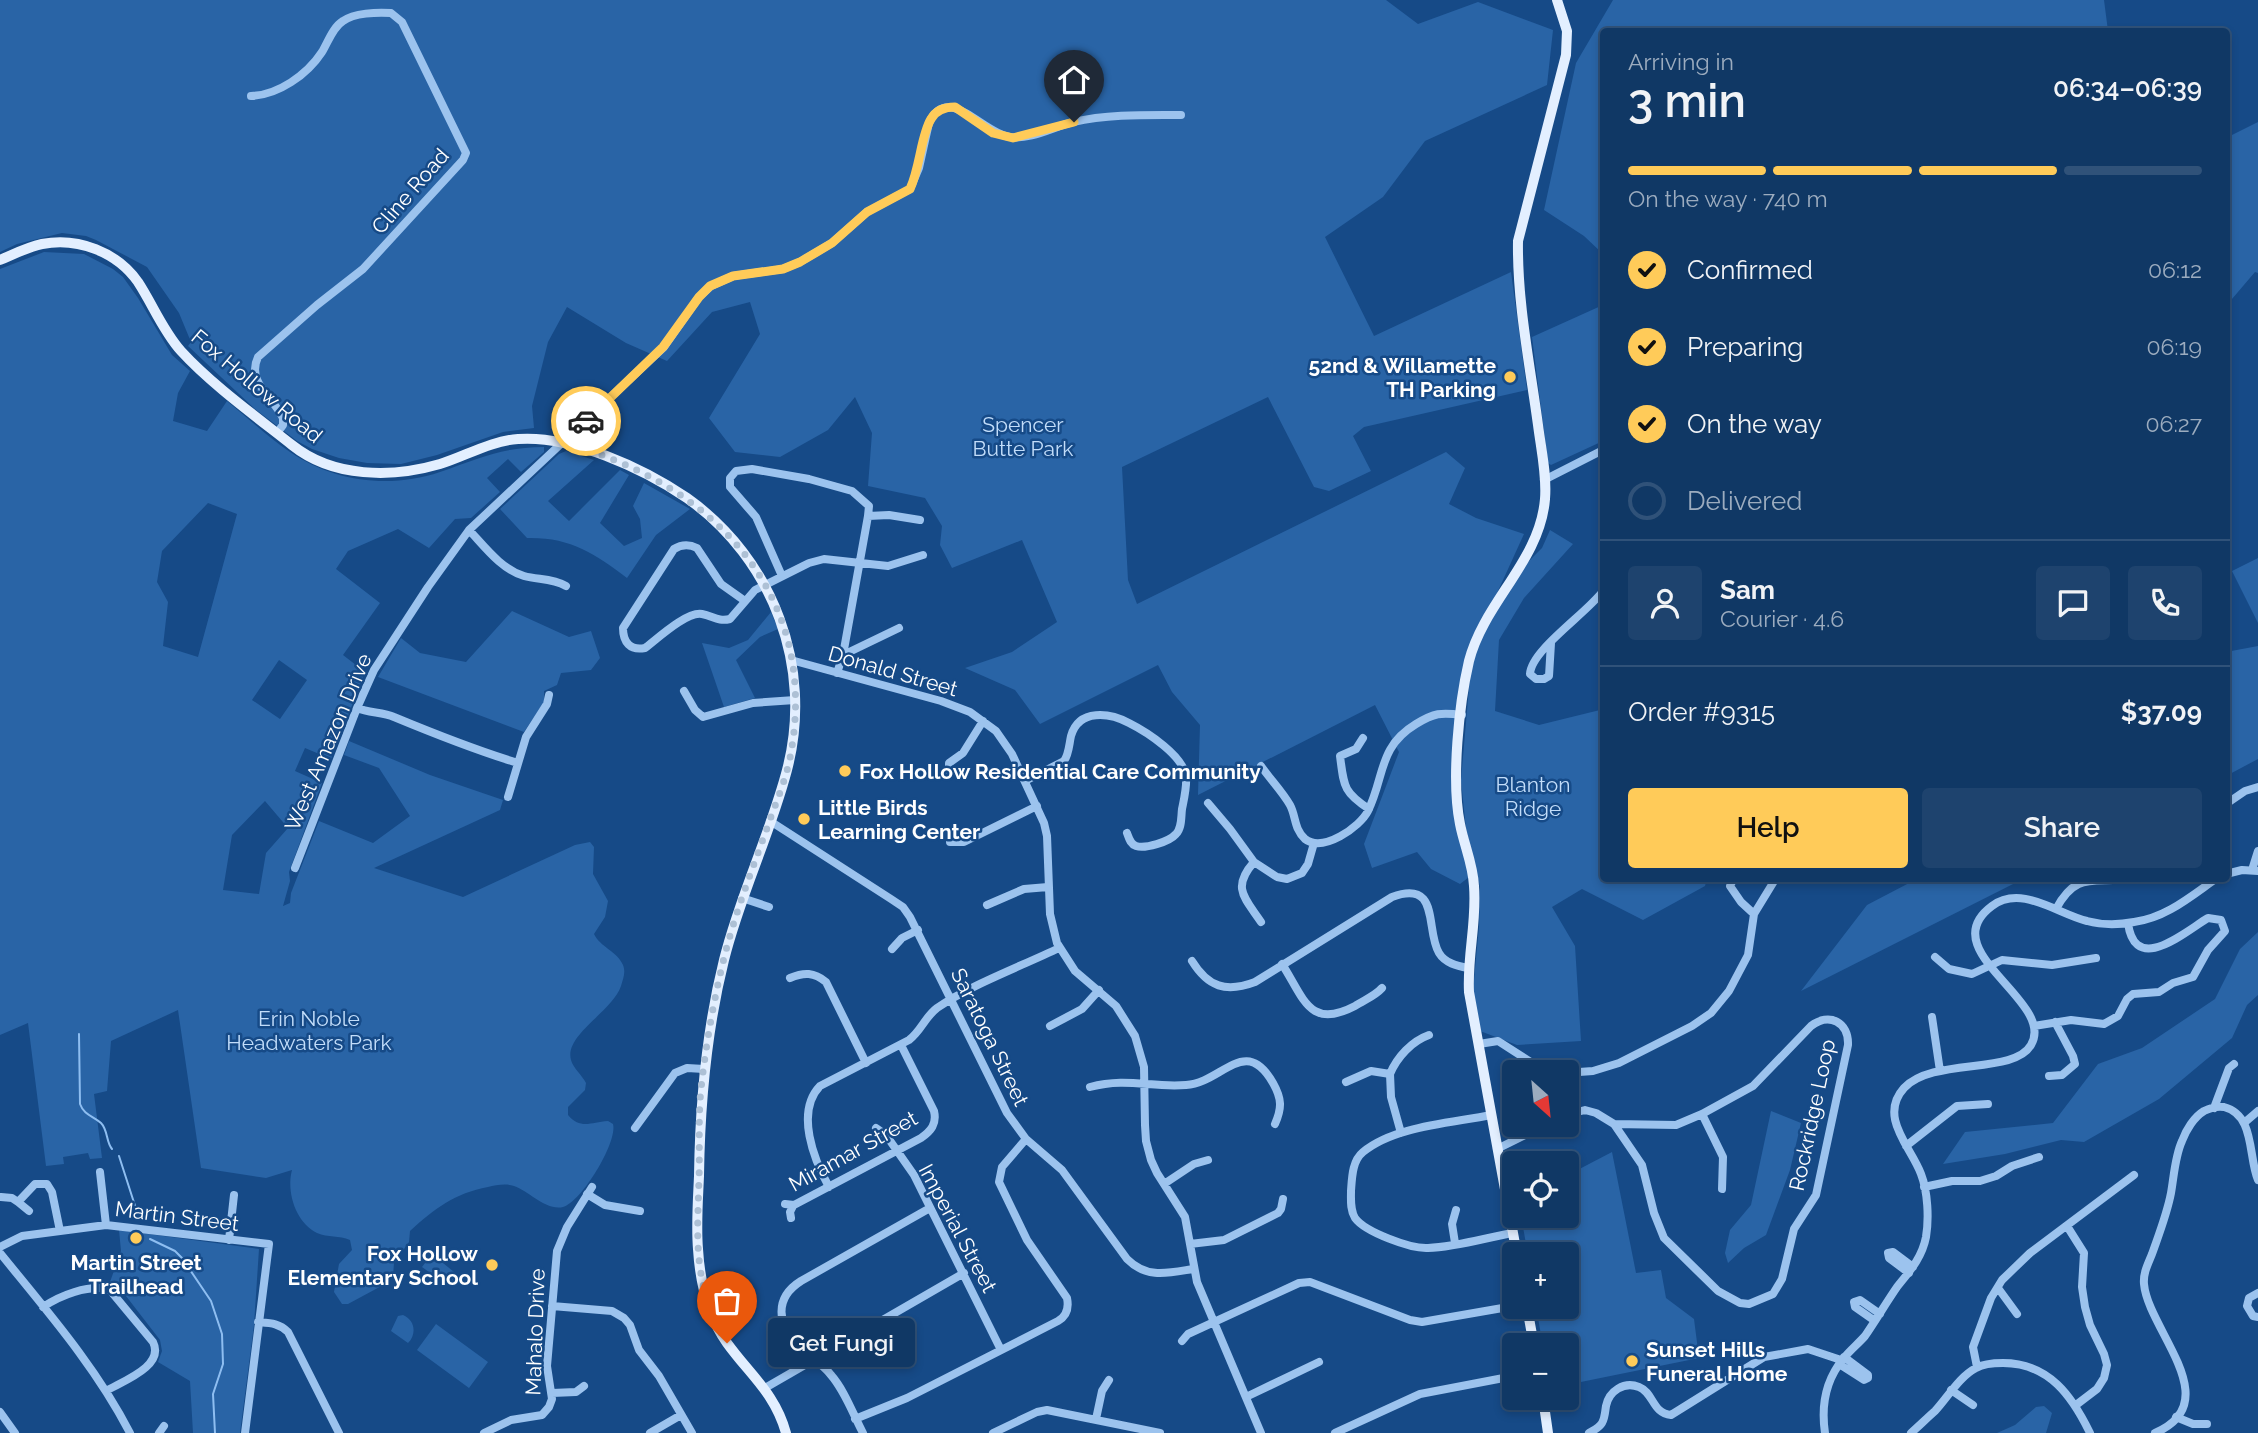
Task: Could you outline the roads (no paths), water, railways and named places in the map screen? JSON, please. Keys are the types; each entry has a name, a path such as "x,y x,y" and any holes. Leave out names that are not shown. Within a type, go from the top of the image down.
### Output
{"main road":[{"path":"1514,1242 1468,992 1475,905 1473,874 1460,824 1455,778 1466,675 1474,645 1488,615 1535,538 1543,511 1544,480 1518,271 1518,241 1566,55 1567,31 1557,0"},
{"name":"Fox Hollow Road","path":"0,260 41,244 65,242 103,252 132,273 183,353 304,455 330,466 382,473 413,470 515,439 561,442 596,452 680,494 714,520 735,541 765,586 780,617 791,660 795,700 794,724 789,760 742,898 719,978 704,1069 700,1119 698,1238 701,1282 719,1329 777,1406 786,1433"},
{"path":"1545,1410 1548,1433"}],"street":[{"name":"Cline Road","path":"251,96 274,93 299,75 321,53 344,19 391,13 402,22 466,153 463,160 363,269 317,304 258,357 254,375 283,418 283,425 277,433"},
{"name":"West Amazon Drive","path":"295,868 374,670 469,530 663,347 710,286 733,276 783,269 800,262 832,243 867,212 910,189 919,168 929,123 939,111 955,107 993,133 1013,138 1091,119 1126,115 1181,115"},
{"path":"1544,480 1600,452"},
{"path":"782,576 756,517 730,487 730,478 736,471 752,469 809,479 852,491 869,506 843,655 836,673"},
{"path":"868,516 889,515 920,520"},
{"path":"469,530 512,571 526,577 556,580 566,586"},
{"path":"745,601 721,584 697,548 680,546 674,549 623,628 623,634 630,646 635,649 645,648 690,615 704,614 724,620 735,615 750,595 782,576 816,561 888,566 923,555"},
{"path":"1551,643 1600,594"},
{"path":"843,655 899,628"},
{"name":"Donald Street","path":"791,660 941,701 970,712 996,732 1006,744 1037,806 1047,836 1048,887 1053,931 1059,948 1075,971 1116,1006 1135,1035 1142,1056 1145,1082 1146,1141 1157,1173 1185,1217 1193,1269 1213,1323 1262,1433"},
{"path":"684,691 695,710 703,717 753,703 795,700"},
{"path":"508,797 526,737 547,704 548,695"},
{"path":"357,708 388,715 518,763"},
{"path":"1261,766 1289,804 1296,826 1306,839 1314,843 1327,842 1356,825 1369,808 1385,757 1397,738 1433,714 1441,712 1462,715"},
{"path":"1025,781 1064,761 1078,724 1088,717 1100,714 1113,716 1136,726 1157,740 1178,760 1186,777 1177,833 1162,843 1136,846 1127,833"},
{"path":"948,770 950,763 963,753 983,721"},
{"path":"1363,738 1356,749 1340,756 1344,786 1350,795 1369,808"},
{"path":"2230,801 2245,791 2258,787"},
{"path":"1208,803 1254,862 1277,877 1293,878 1305,869 1314,843"},
{"path":"950,842 964,842 1037,806"},
{"name":"Saratoga Street","path":"770,821 903,907 918,930 1007,1113 1026,1139 1062,1170 1132,1264 1153,1274 1193,1269"},
{"path":"2230,873 2255,870 2258,851"},
{"path":"1254,862 1244,874 1241,889 1261,922"},
{"path":"1732,882 1730,886 1741,902 1754,914"},
{"path":"1479,1044 1498,1041 1524,1059 1556,1072 1594,1071 1633,1057 1692,1026 1720,1004 1747,958 1754,914 1774,882"},
{"path":"2056,909 2068,889 2077,884 2096,882"},
{"path":"1825,1433 1822,1410 1824,1395 1842,1361 1862,1339 1911,1270 1926,1238 1927,1216 1922,1176 1896,1126 1894,1113 1898,1100 1905,1087 1940,1071 2010,1060 2020,1056 2032,1044 2033,1018 1980,951 1976,936 1980,919 1991,906 2004,900 2019,899 2088,921 2128,923 2166,912 2211,882"},
{"path":"988,905 1024,889 1048,887"},
{"path":"1192,961 1199,973 1216,985 1240,987 1255,982 1392,897 1410,893 1428,905 1434,940 1440,955 1454,965 1468,968"},
{"path":"742,898 769,907"},
{"path":"2034,1026 2071,1020 2099,1024 2113,1020 2121,1012 2129,996 2159,992 2173,983 2195,975 2208,950 2225,931 2221,920 2208,918 2178,939 2163,946 2149,948 2132,939 2128,923"},
{"path":"892,949 902,938 918,930"},
{"path":"830,1187 813,1150 807,1110 809,1100 820,1086 901,1045 914,1036 935,1010 952,999 1059,948"},
{"path":"1935,957 1948,968 1963,974 1976,973 1998,961 2011,959 2052,965 2096,958"},
{"path":"1282,964 1307,1003 1322,1015 1340,1013 1382,988"},
{"path":"790,978 808,973 825,982 866,1063"},
{"path":"1050,1026 1082,1009 1099,990"},
{"path":"1932,1017 1940,1071"},
{"name":"Rockridge Loop","path":"1832,1019 1840,1023 1846,1031 1848,1045 1816,1195 1794,1229 1782,1279 1773,1294 1760,1301 1740,1303 1718,1291 1664,1238 1654,1213 1642,1165 1614,1125 1676,1125 1753,1086 1816,1022 1832,1019"},
{"path":"2049,1076 2062,1075 2075,1064 2055,1022"},
{"path":"1401,1133 1391,1097 1390,1074 1398,1060 1415,1042 1429,1035"},
{"name":"Miramar Street","path":"791,1218 789,1205 830,1187 896,1151 926,1134 934,1124 935,1115 901,1045"},
{"path":"1090,1087 1118,1081 1192,1085 1238,1062 1253,1062 1267,1072 1279,1093 1281,1106 1275,1124"},
{"path":"2214,1108 2229,1068 2234,1064"},
{"path":"635,1128 676,1073 687,1068 704,1069"},
{"path":"1346,1082 1371,1071 1390,1074"},
{"path":"1906,1146 1957,1106 1988,1104"},
{"path":"2155,1433 2176,1418 2184,1402 2185,1382 2178,1361 2150,1305 2144,1279 2163,1221 2182,1141 2195,1119 2205,1111 2220,1106 2234,1110 2244,1122 2258,1180"},
{"path":"2244,1122 2258,1111"},
{"path":"1579,1112 1596,1113 1614,1125"},
{"path":"1702,1114 1723,1157 1722,1189"},
{"path":"1491,1115 1401,1133 1361,1153 1355,1164 1351,1198 1355,1218 1373,1231 1411,1246 1427,1248 1512,1233"},
{"path":"1625,1140 1622,1129 1633,1125"},
{"name":"Imperial Street","path":"876,1128 888,1138 914,1175 1001,1350"},
{"path":"1497,1149 1519,1138"},
{"path":"855,1419 907,1398 1065,1316 1068,1307 1065,1293 1027,1240 999,1182 1002,1167 1026,1139"},
{"path":"1924,1187 1952,1181 1980,1181 2039,1157"},
{"path":"1164,1184 1194,1164 1208,1160"},
{"path":"100,1172 106,1224"},
{"path":"1977,1367 1973,1347 1997,1288 2017,1264 2134,1175"},
{"path":"18,1202 33,1186 47,1184 52,1192 60,1231"},
{"name":"Mahalo Drive","path":"484,1433 516,1419 542,1415 551,1403 547,1366 555,1261 567,1227 589,1191 605,1205 640,1211"},
{"path":"0,1195 12,1198 29,1211"},
{"path":"229,1240 234,1195"},
{"path":"1190,1244 1227,1238 1278,1213 1283,1199"},
{"path":"863,1433 830,1373 800,1348 787,1330 782,1299 788,1289 930,1208"},
{"path":"1455,1243 1452,1224 1456,1210"},
{"name":"Martin Street","path":"0,1247 22,1236 106,1224 269,1244 258,1322"},
{"path":"2067,1226 2084,1253 2082,1287 2085,1307 2106,1365 2104,1378 2097,1390 2076,1405"},
{"path":"0,1254 73,1344 106,1391 130,1433"},
{"path":"765,1388 964,1273"},
{"path":"1182,1341 1188,1334 1288,1286 1310,1282 1410,1320 1422,1322 1502,1308"},
{"path":"1997,1288 2017,1314"},
{"path":"43,1307 64,1295 108,1289 153,1342 156,1354 153,1361 106,1391"},
{"path":"2258,1293 2249,1298 2247,1306 2253,1316 2258,1317"},
{"path":"552,1306 612,1311 622,1315 630,1325 639,1350 659,1376 692,1433"},
{"path":"245,1433 258,1322 274,1323 288,1332 340,1433"},
{"path":"1589,1433 1600,1425 1609,1397 1622,1386 1644,1389 1659,1411 1671,1415 1764,1357 1808,1349 1842,1361"},
{"path":"1246,1396 1319,1362"},
{"path":"1911,1433 1951,1390 1977,1367 2015,1363 2037,1369 2061,1387 2076,1405 2090,1433"},
{"path":"1335,1433 1420,1394 1502,1379"},
{"path":"1096,1419 1102,1391 1109,1380"},
{"path":"552,1393 576,1392 584,1386"},
{"path":"1951,1390 1973,1405"},
{"path":"993,1433 1042,1410 1064,1412 1160,1433"},
{"path":"0,1412 15,1433"},
{"path":"650,1433 681,1415"},
{"path":"2176,1418 2193,1424 2207,1424"}],"waterway":[{"path":"79,1034 80,1104 86,1113 103,1126 112,1149"},
{"path":"119,1156 138,1215"},
{"path":"150,1239 175,1251 182,1258 211,1301 222,1334 223,1364 213,1394 215,1433"}],"place":[{"name":"52nd & Willamette TH Parking","path":"1510,377"},
{"name":"Fox Hollow Residential Care Community","path":"845,771"},
{"name":"Little Birds Learning Center","path":"804,819"},
{"name":"Martin Street Trailhead","path":"136,1238"},
{"name":"Fox Hollow Elementary School","path":"492,1265"},
{"name":"Get Fungi","path":"727,1343"},
{"name":"Sunset Hills Funeral Home","path":"1632,1361"}],"park label":[{"name":"Spencer Butte Park","path":"1023,436"},
{"name":"Blanton Ridge","path":"1533,796"},
{"name":"Erin Noble Headwaters Park","path":"309,1030"}]}
